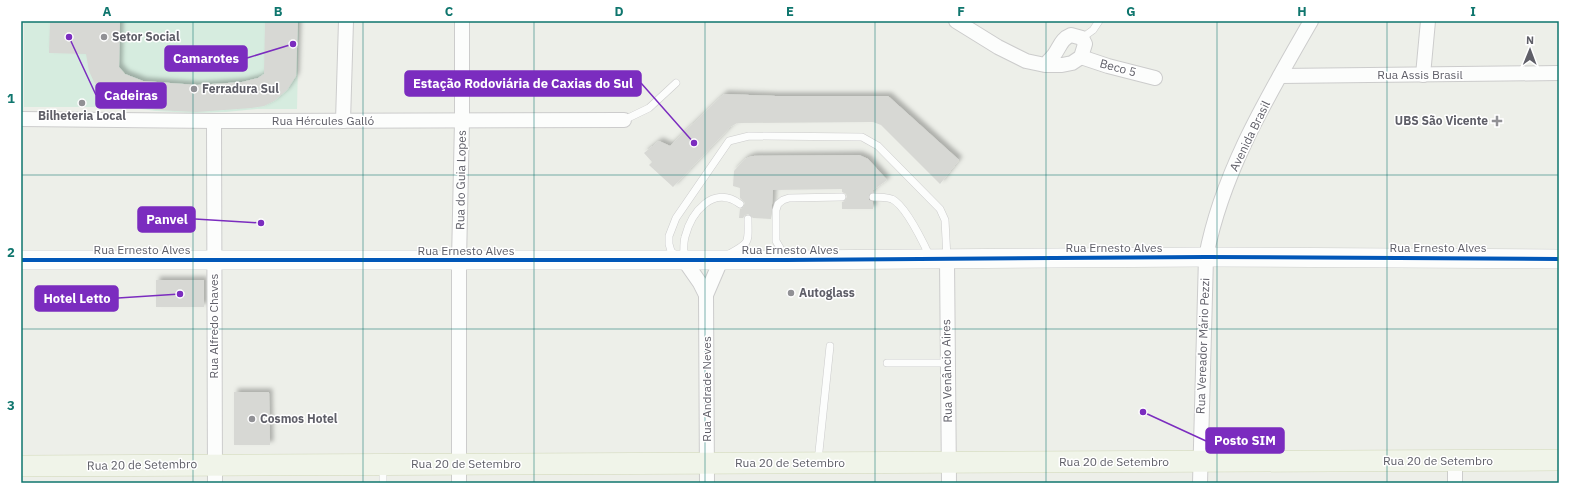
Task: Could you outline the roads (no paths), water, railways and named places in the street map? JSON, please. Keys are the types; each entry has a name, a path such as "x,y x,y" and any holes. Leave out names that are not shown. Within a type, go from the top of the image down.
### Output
{"main road":[{"name":"Rua 20 de Setembro","path":"21,466 215,474 707,473 818,463 1559,460"}],"street":[{"path":"343,121 346,21"},
{"name":"Rua do Guia Lopes","path":"459,473 459,261 462,121 462,21"},
{"path":"956,21 998,47 1026,61 1045,65 1072,64 1081,57 1085,44 1082,38 1071,34 1067,36 1055,54 1045,65"},
{"name":"Avenida Brasil","path":"1206,258 1210,234 1234,166 1260,113 1311,21"},
{"path":"1423,75 1428,21"},
{"name":"Beco 5","path":"1081,57 1108,66 1155,78"},
{"name":"Rua Assis Brasil","path":"1280,76 1559,73"},
{"name":"Rua Hércules Galló","path":"21,119 214,121 624,120"},
{"name":"Rua Alfredo Chaves","path":"214,121 215,474"},
{"name":"Rua Ernesto Alves","path":"21,260 459,261 1206,258 1559,259"},
{"name":"Rua Vereador Mário Pezzi","path":"1200,483 1206,258"},
{"name":"Rua Venâncio Aires","path":"939,259 947,363 949,483"},
{"name":"Rua Andrade Neves","path":"684,260 700,283 706,295"},
{"name":"Rua Andrade Neves","path":"707,473 706,295 720,260"},
{"path":"1455,461 1455,483"}],"lane":[{"path":"1082,38 1093,30 1099,21"},
{"path":"624,120 649,108 676,83"},
{"path":"740,204 733,199 726,198 710,199 703,204 697,211 685,236 684,260 674,256 669,244 669,236 676,218 729,141 749,136 862,137 878,146 940,209 945,220 939,259"},
{"path":"787,260 776,241 776,210 778,204 789,198 842,197"},
{"path":"873,197 884,197 900,205 919,235 939,259"},
{"path":"720,260 746,244 748,240 748,219"},
{"path":"818,463 830,346"},
{"path":"887,363 947,363"}],"place":[{"name":"Cadeiras","path":"69,37"},
{"name":"Setor Social","path":"104,37"},
{"name":"Camarotes","path":"293,44"},
{"name":"Ferradura Sul","path":"194,89"},
{"name":"Bilheteria Local","path":"82,103"},
{"name":"UBS São Vicente","path":"1497,121"},
{"name":"Estação Rodoviária de Caxias do Sul","path":"694,143"},
{"name":"Panvel","path":"261,223"},
{"name":"Autoglass","path":"791,293"},
{"name":"Hotel Letto","path":"180,294"},
{"name":"Posto SIM","path":"1143,412"},
{"name":"Cosmos Hotel","path":"252,419"}]}
